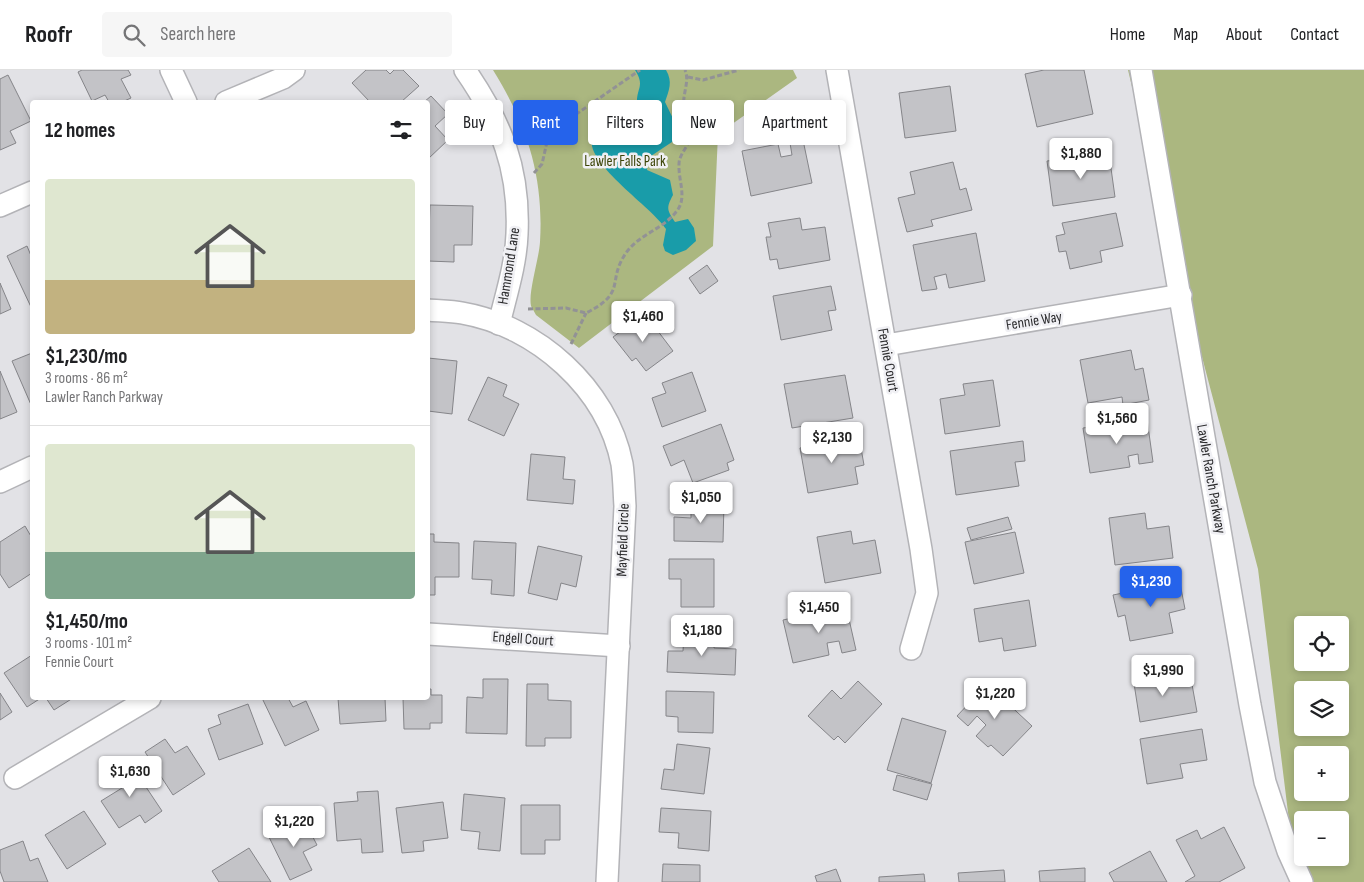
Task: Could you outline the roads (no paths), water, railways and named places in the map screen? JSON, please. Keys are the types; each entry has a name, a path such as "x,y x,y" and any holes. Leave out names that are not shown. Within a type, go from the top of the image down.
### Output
{"street":[{"path":"171,70 185,100"},
{"path":"231,100 283,78 294,70"},
{"name":"Hammond Lane","path":"465,70 488,102 501,132 516,183 517,235 498,324"},
{"name":"Fennie Court","path":"837,70 886,345 927,593 911,650"},
{"name":"Lawler Ranch Parkway","path":"1141,70 1248,696 1263,772 1288,850 1302,882"},
{"path":"0,206 30,193"},
{"name":"Fennie Way","path":"886,345 1181,296"},
{"name":"Mayfield Circle","path":"430,310 462,313 498,324 528,338 566,365 592,396 610,427 622,464 625,506 607,882"},
{"path":"0,482 30,468"},
{"name":"Engell Court","path":"430,634 619,646"},
{"path":"15,778 147,700"}],"water":[{"path":"635,70 666,70 669,78 670,86 665,102 672,116 672,142 648,158 647,170 670,180 673,195 668,206 670,215 675,222 688,219 694,228 696,241 686,250 673,255 665,251 663,245 666,229 659,220 609,173 599,161 593,149 593,145 662,145 662,100 637,100 640,83"}],"park label":[{"name":"Lawler Falls Park","path":"625,161"}]}
